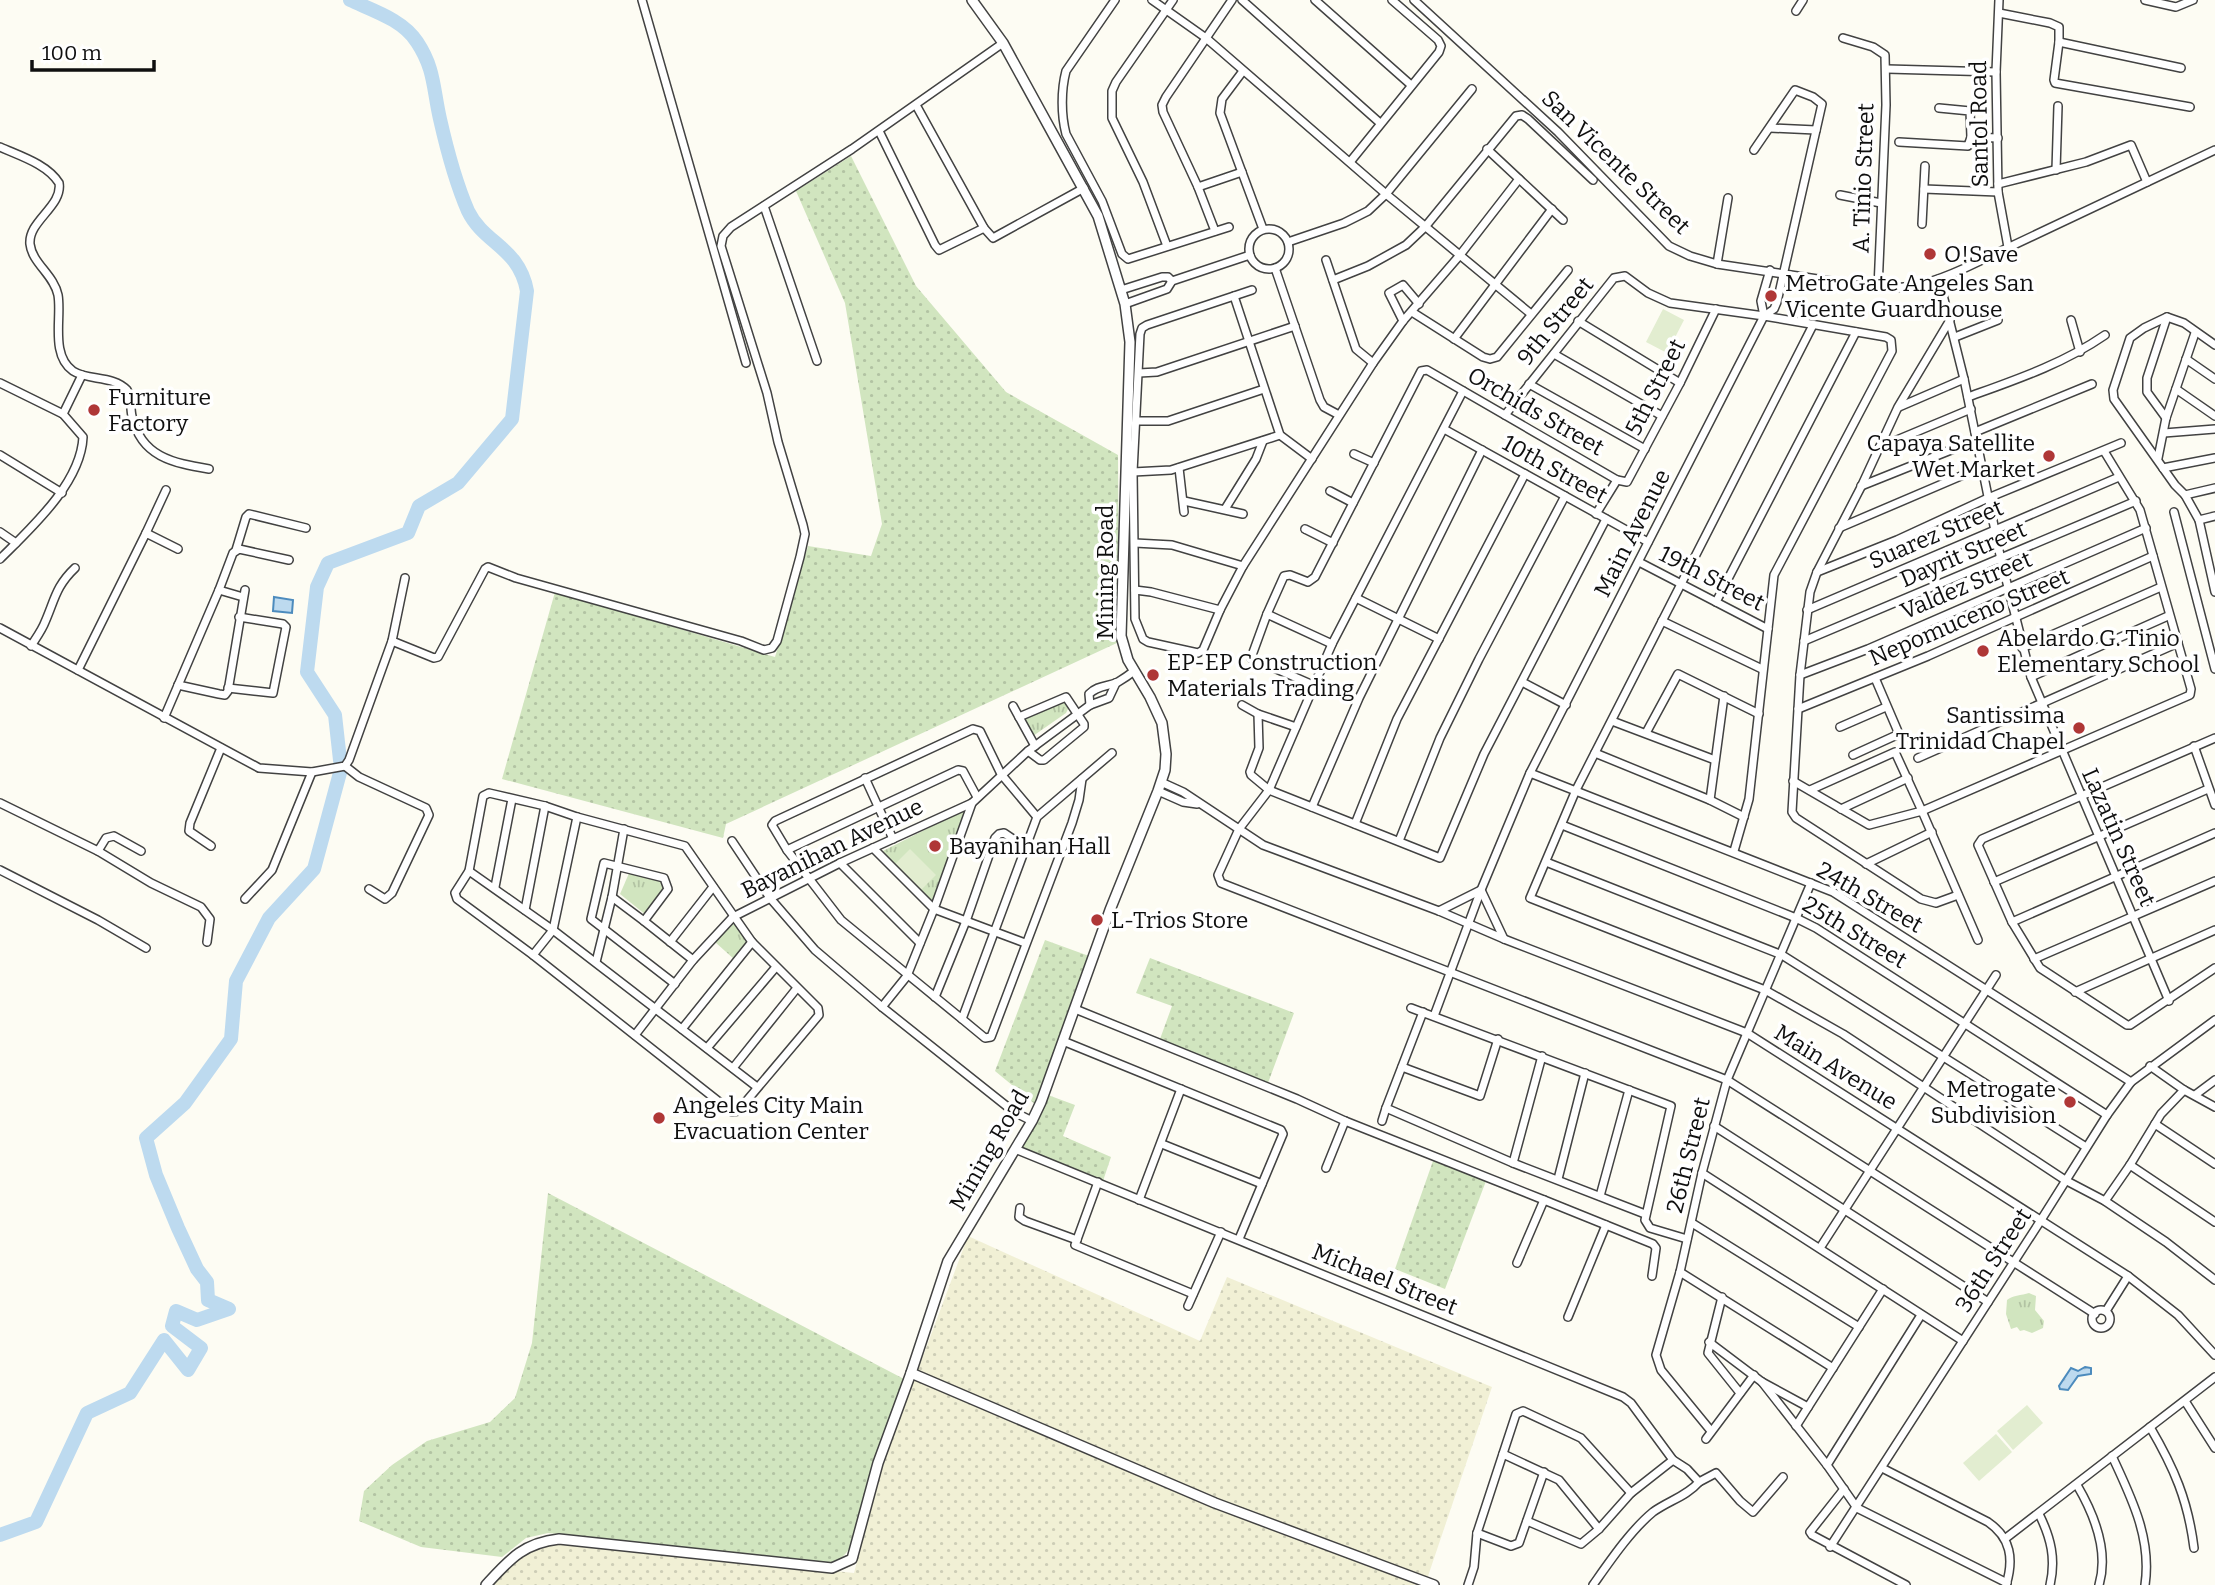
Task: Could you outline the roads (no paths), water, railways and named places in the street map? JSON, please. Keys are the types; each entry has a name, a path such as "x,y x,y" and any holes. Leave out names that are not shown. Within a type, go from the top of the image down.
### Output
{"street":[{"path":"642,0 746,363"},
{"name":"Mining Road","path":"486,1585 523,1549 541,1541 558,1539 832,1568 852,1559 878,1463 948,1261 1032,1121 1110,910 1160,787 1166,754 1161,723 1123,647 1121,624 1130,342 1125,304 1098,216 1084,188 1003,43 972,0"},
{"path":"1115,0 1066,71 1063,123 1066,134 1102,201 1124,257 1128,259 1228,227"},
{"path":"1152,0 1206,38 1386,194 1531,314"},
{"path":"1167,246 1143,182 1112,118 1111,104 1116,82 1173,0"},
{"path":"1215,231 1162,105 1232,0"},
{"path":"1242,0 1380,123"},
{"path":"1315,0 1411,85"},
{"path":"1350,162 1441,46 1438,40 1392,0"},
{"name":"San Vicente Street","path":"1414,0 1558,132 1669,246 1717,264 1878,288 1905,288 1940,279 2215,150"},
{"path":"1796,11 1802,0"},
{"name":"Santol Road","path":"1999,0 1996,72 1998,188 2008,247"},
{"path":"2145,0 2176,7 2193,0"},
{"path":"1999,13 2055,25 2060,30 2055,83 2190,107"},
{"path":"1843,38 1882,50 1887,69 1996,72"},
{"path":"2059,42 2181,68"},
{"path":"392,641 434,658 438,657 488,567 516,578 741,641 764,650 772,648 777,641 805,534 767,393 721,246 723,236 731,227 879,131 1003,43"},
{"name":"A. Tinio Street","path":"1878,288 1887,69"},
{"path":"1243,71 1222,99 1220,113 1263,229"},
{"path":"1288,242 1344,223 1368,211 1386,194 1472,89"},
{"name":"Main Avenue","path":"1434,1016 1481,890 1530,773 1765,316 1774,309 1777,302 1822,104 1795,90 1770,128"},
{"path":"916,105 984,228 993,238 1084,188"},
{"path":"2056,170 2058,106"},
{"path":"1899,142 1968,146 1971,137 1970,111 1939,107"},
{"path":"1333,280 1389,256 1406,245 1425,227 1516,116 1522,115 1593,180"},
{"path":"1754,150 1770,128 1816,130"},
{"path":"879,131 939,250 984,228"},
{"path":"1971,137 1998,138"},
{"path":"1924,189 1998,188 2086,162 2131,145 2147,182"},
{"path":"0,147 43,167 59,183 59,194 33,233 30,244 33,254 54,283 58,294 59,348 62,358 73,371 99,377 127,390 132,419 151,452 160,458 209,469"},
{"path":"1487,149 1563,220"},
{"path":"1922,224 1925,166"},
{"path":"1198,187 1242,172"},
{"path":"1252,290 1142,328 1139,334 1133,471 1135,619 1143,639 1148,642 1201,652 1243,566 1373,363 1403,321 1460,255 1519,179"},
{"path":"1840,195 1881,203"},
{"path":"1717,264 1728,198"},
{"path":"764,206 817,361"},
{"path":"1454,339 1552,209"},
{"path":"1263,229 1280,232 1288,242 1288,255 1281,265 1275,268 1263,268 1250,256 1250,243 1263,229"},
{"path":"710,236 723,236"},
{"path":"1121,290 1162,277 1172,281 1250,256"},
{"path":"1326,260 1356,349 1373,363"},
{"path":"1275,268 1320,400 1324,407 1339,415"},
{"path":"1412,312 1490,359 1497,357 1568,270"},
{"path":"1765,316 1762,295 1770,270"},
{"name":"9th Street","path":"1505,415 1578,321 1614,278 1620,276 1625,276 1648,293 1670,303 1765,316 1891,340 1892,351 1774,575 1768,629"},
{"name":"Lazatin Street","path":"1940,279 1955,337 2014,618 2031,677 2169,1001"},
{"path":"1125,304 1167,289 1172,281"},
{"path":"1141,284 1146,297"},
{"path":"1403,321 1389,293 1404,285 1419,303"},
{"path":"1234,296 1280,435 1312,459"},
{"name":"5th Street","path":"1627,482 1716,309"},
{"path":"2166,418 2147,392 2147,378 2167,317"},
{"path":"2214,587 2199,520 2185,495 2114,399 2113,390 2130,338 2167,317 2183,323 2215,345"},
{"path":"1951,320 1898,407 1817,572 1810,592 1800,675 1793,815 1921,900 1936,902 1958,895"},
{"path":"1955,337 1998,320"},
{"path":"2071,320 2080,352"},
{"path":"1578,321 1680,383"},
{"path":"1813,325 1576,790 1531,898 1765,990 1843,1034 2065,1180 2105,1201 2166,1242 2215,1280"},
{"path":"1139,373 1157,373 1295,326"},
{"path":"1716,602 1856,332"},
{"path":"2158,458 2166,418 2195,333"},
{"path":"1968,397 2011,382 2080,352 2105,335"},
{"path":"1554,354 1662,416"},
{"path":"2186,359 2215,380"},
{"name":"Orchids Street","path":"1374,463 1421,371 1427,370 1617,480 1627,482"},
{"path":"63,414 82,375"},
{"path":"1898,407 1964,379"},
{"path":"0,383 63,414 83,437 82,448 62,492 0,559"},
{"path":"1529,384 1645,449"},
{"path":"1861,487 2092,384"},
{"path":"1137,421 1168,421 1265,389"},
{"path":"2176,389 2215,416"},
{"path":"1463,391 1332,644 1269,790 1239,829 1218,875 1222,883 1727,1080 1871,1169 2095,1314"},
{"path":"1880,447 1970,409"},
{"name":"10th Street","path":"1444,429 1648,542"},
{"path":"2164,433 2215,429"},
{"path":"1133,471 1179,468 1280,435"},
{"path":"1225,509 1256,459 1263,441"},
{"path":"1817,572 2121,443"},
{"path":"1312,807 1359,698 1482,450"},
{"path":"1793,781 1869,825 1922,811 2189,696 2178,643 2168,616 2146,528 2136,501 2104,452"},
{"path":"1313,685 1251,658 1284,576 1312,581 1374,463 1354,454"},
{"path":"0,455 62,492"},
{"path":"2163,468 2215,458"},
{"path":"1839,528 1982,467"},
{"path":"1179,468 1184,512"},
{"path":"1355,824 1397,719 1525,474"},
{"name":"Suarez Street","path":"1807,610 2119,477"},
{"path":"1597,513 1617,480"},
{"path":"2185,495 2215,488"},
{"path":"78,670 166,490"},
{"path":"1330,491 1353,503"},
{"path":"1399,841 1440,738 1565,496"},
{"path":"1184,501 1242,514"},
{"name":"Dayrit Street","path":"1804,641 2136,501"},
{"path":"2174,512 2215,669"},
{"path":"164,718 236,551 246,517 249,514 306,528"},
{"path":"2199,520 2215,516"},
{"path":"1258,713 1259,748 1250,773 1269,790 1437,858 1442,856 1484,754 1606,519"},
{"name":"Valdez Street","path":"1800,675 1868,649 2146,528"},
{"path":"1305,529 1333,542"},
{"path":"0,532 16,543"},
{"path":"146,533 178,549"},
{"path":"1135,543 1172,545 1243,566"},
{"path":"2206,550 2215,548"},
{"path":"236,551 242,549 289,560"},
{"name":"Nepomuceno Street","path":"1798,709 2153,556"},
{"name":"19th Street","path":"1639,562 1768,629"},
{"path":"31,646 45,623 63,579 75,568"},
{"path":"341,766 367,713 392,641 405,578"},
{"path":"2022,648 2161,587"},
{"path":"178,685 225,695 244,593 219,590"},
{"path":"1135,590 1220,610"},
{"path":"1356,598 1439,639"},
{"path":"1267,614 1332,644"},
{"path":"2031,677 2168,616"},
{"path":"228,688 273,693 286,628 283,624 239,617"},
{"path":"1662,621 1762,669"},
{"path":"0,628 259,768 312,772 341,766 425,808 429,815 392,893 384,899 369,889"},
{"path":"1734,851 1744,817 1768,629"},
{"path":"1918,758 2178,643"},
{"path":"1090,705 1089,694 1093,690 1116,683 1134,671"},
{"path":"1646,733 1678,674 1759,714"},
{"path":"1853,755 1899,734 1875,678"},
{"path":"1522,682 1566,705"},
{"path":"882,1007 907,976 974,800 1031,748 1090,705 1109,698 1116,683"},
{"path":"1710,800 1724,696"},
{"path":"1013,706 1031,748 1040,760 1044,760 1084,727 1078,714 1064,697 1019,717"},
{"path":"1242,705 1296,727"},
{"path":"1840,727 1886,707"},
{"path":"1612,721 1714,760"},
{"path":"1037,817 1001,774 980,731 973,729 865,778 775,821 772,825 787,850 841,920 985,1038 991,1037 1072,823 1082,778"},
{"path":"2215,738 1979,841 1980,850 2012,922 2042,971 2128,1026 2215,968"},
{"path":"2194,746 2215,805"},
{"path":"211,846 189,831 190,822 221,748"},
{"path":"1810,790 1892,752 1896,754 1979,940"},
{"path":"962,1020 1037,817 1112,753"},
{"path":"1595,753 1710,800 1744,817"},
{"path":"787,850 961,769 974,800"},
{"path":"245,898 272,870 312,772"},
{"name":"24th Street","path":"1530,773 1833,892 2131,1082"},
{"path":"865,778 893,839"},
{"path":"1841,809 1908,778"},
{"name":"Main Avenue","path":"1160,787 1183,792 1263,845 1439,911 1746,1033 2128,1276 2178,1315 2215,1355"},
{"path":"1994,882 2208,789"},
{"path":"489,793 545,806 685,846 752,942 818,1008 819,1015 738,1111 732,1112 455,896 469,871 483,796 489,793"},
{"path":"495,887 512,799"},
{"name":"Bayanihan Avenue","path":"635,1035 693,961 733,917 808,878 974,800"},
{"path":"0,803 98,851 151,883 201,907 210,919 206,942"},
{"path":"525,910 545,806"},
{"path":"533,955 553,930 577,817"},
{"name":"25th Street","path":"1562,825 1816,928 2107,1115"},
{"path":"596,962 612,897 624,830"},
{"path":"1866,864 1932,832"},
{"path":"935,997 966,921 995,838 1004,833 1025,848"},
{"path":"2012,922 2215,833"},
{"path":"98,851 106,838 114,836 141,851"},
{"path":"732,841 770,898 815,950 1014,1112 1032,1121"},
{"path":"873,848 934,909 1025,943"},
{"path":"644,922 668,889 664,878 606,862 603,864 590,916 592,920 675,984"},
{"path":"1546,862 1782,955 2086,1147"},
{"path":"840,863 920,943"},
{"path":"0,870 146,948"},
{"path":"469,871 495,887 596,962 757,1087"},
{"path":"2034,959 2215,881"},
{"name":"26th Street","path":"1711,1431 1657,1363 1656,1356 1680,1272 1702,1173 1727,1080 1811,883"},
{"path":"670,942 713,887"},
{"path":"1439,911 1481,890 1504,939"},
{"path":"612,897 693,961"},
{"path":"2075,992 2215,930"},
{"path":"682,1029 752,942"},
{"path":"707,1048 776,967"},
{"path":"1820,1248 1996,975"},
{"path":"733,1068 797,988"},
{"path":"1411,1008 1671,1106"},
{"path":"1075,1009 1655,1245 1652,1276"},
{"path":"1382,1121 1423,1012"},
{"name":"36th Street","path":"1830,1547 2086,1147 2131,1082 2215,1020"},
{"path":"1402,1067 1480,1096 1497,1039"},
{"path":"1063,1041 1281,1130 1283,1134 1239,1239"},
{"path":"1513,1163 1542,1056"},
{"path":"2150,1066 2184,1090 2215,1107"},
{"path":"1558,1179 1585,1073"},
{"path":"2195,1095 2215,1080"},
{"path":"1139,1200 1163,1143 1181,1089"},
{"path":"1600,1196 1629,1090"},
{"path":"2105,1201 2155,1124 2184,1090"},
{"path":"1674,1097 1645,1220 1650,1228 1687,1239"},
{"path":"1386,1108 1513,1163 1645,1214"},
{"path":"1326,1168 1345,1121"},
{"path":"2155,1124 2215,1164"},
{"path":"1714,1126 1988,1301"},
{"path":"1163,1143 1262,1184"},
{"name":"Michael Street","path":"1015,1149 1623,1397 1631,1403 1674,1460 1699,1482"},
{"path":"2130,1165 2215,1222"},
{"path":"1702,1173 1963,1341"},
{"path":"1098,1182 1076,1245 1193,1294"},
{"path":"1517,1263 1544,1200"},
{"path":"1020,1208 1019,1217 1025,1221 1077,1240"},
{"path":"1692,1223 1859,1327"},
{"path":"1568,1317 1606,1225"},
{"path":"1188,1306 1221,1232"},
{"path":"1680,1272 1833,1368"},
{"path":"2106,1311 2128,1276"},
{"path":"1796,1426 1883,1289"},
{"path":"1722,1297 1708,1353 1740,1393"},
{"path":"2106,1311 2109,1318 2106,1325 2102,1328 2093,1323 2095,1314 2106,1311"},
{"path":"1827,1465 1921,1315"},
{"path":"1709,1342 1762,1381 1808,1408"},
{"path":"911,1373 1215,1503 1434,1585"},
{"path":"1706,1439 1754,1375"},
{"path":"2006,1538 2215,1377"},
{"path":"1762,1381 1857,1508 2007,1584 2011,1556 2006,1538 1988,1522 1882,1468"},
{"path":"2185,1401 2215,1448"},
{"path":"1468,1585 1474,1567 1477,1533 1517,1414 1523,1411 1581,1438 1631,1493"},
{"path":"2150,1427 2180,1483 2191,1522 2194,1548"},
{"path":"1503,1454 1559,1480 1600,1529"},
{"path":"2112,1456 2143,1529 2147,1563 2146,1585"},
{"path":"1527,1521 1578,1545 1585,1543 1631,1493 1674,1460"},
{"path":"1477,1533 1515,1545 1518,1543 1544,1472"},
{"path":"1593,1585 1614,1555 1653,1513 1691,1490 1699,1482 1716,1473 1753,1512 1783,1477"},
{"path":"2077,1485 2091,1511 2100,1545 2099,1585"},
{"path":"1844,1489 1810,1532 1830,1547 1906,1585"},
{"path":"2039,1514 2051,1542 2053,1556 2050,1585"}],"water":[{"path":"274,597 293,600 292,613 273,611"},
{"path":"2085,1367 2091,1368 2091,1374 2078,1376 2068,1390 2060,1389 2059,1386 2071,1368 2078,1371"}],"waterway":[{"path":"0,1535 36,1522 87,1413 130,1393 164,1340 188,1370 201,1348 172,1326 176,1311 197,1320 229,1309 208,1300 207,1282 197,1269 178,1228 156,1175 146,1138 185,1103 231,1039 236,981 269,918 314,869 341,769 335,715 307,672 317,587 328,563 408,533 419,506 458,483 512,419 527,291 523,276 509,255 483,231 468,211 449,154 430,70 417,42 396,22 350,0"}],"place":[{"name":"O!Save","path":"1930,254"},
{"name":"MetroGate Angeles San Vicente Guardhouse","path":"1771,296"},
{"name":"Furniture Factory","path":"94,410"},
{"name":"Capaya Satellite Wet Market","path":"2049,456"},
{"name":"Abelardo G. Tinio Elementary School","path":"1983,651"},
{"name":"EP-EP Construction Materials Trading","path":"1153,675"},
{"name":"Santissima Trinidad Chapel","path":"2079,728"},
{"name":"Bayanihan Hall","path":"935,846"},
{"name":"L-Trios Store","path":"1097,920"},
{"name":"Metrogate Subdivision","path":"2070,1102"},
{"name":"Angeles City Main Evacuation Center","path":"659,1118"}]}
